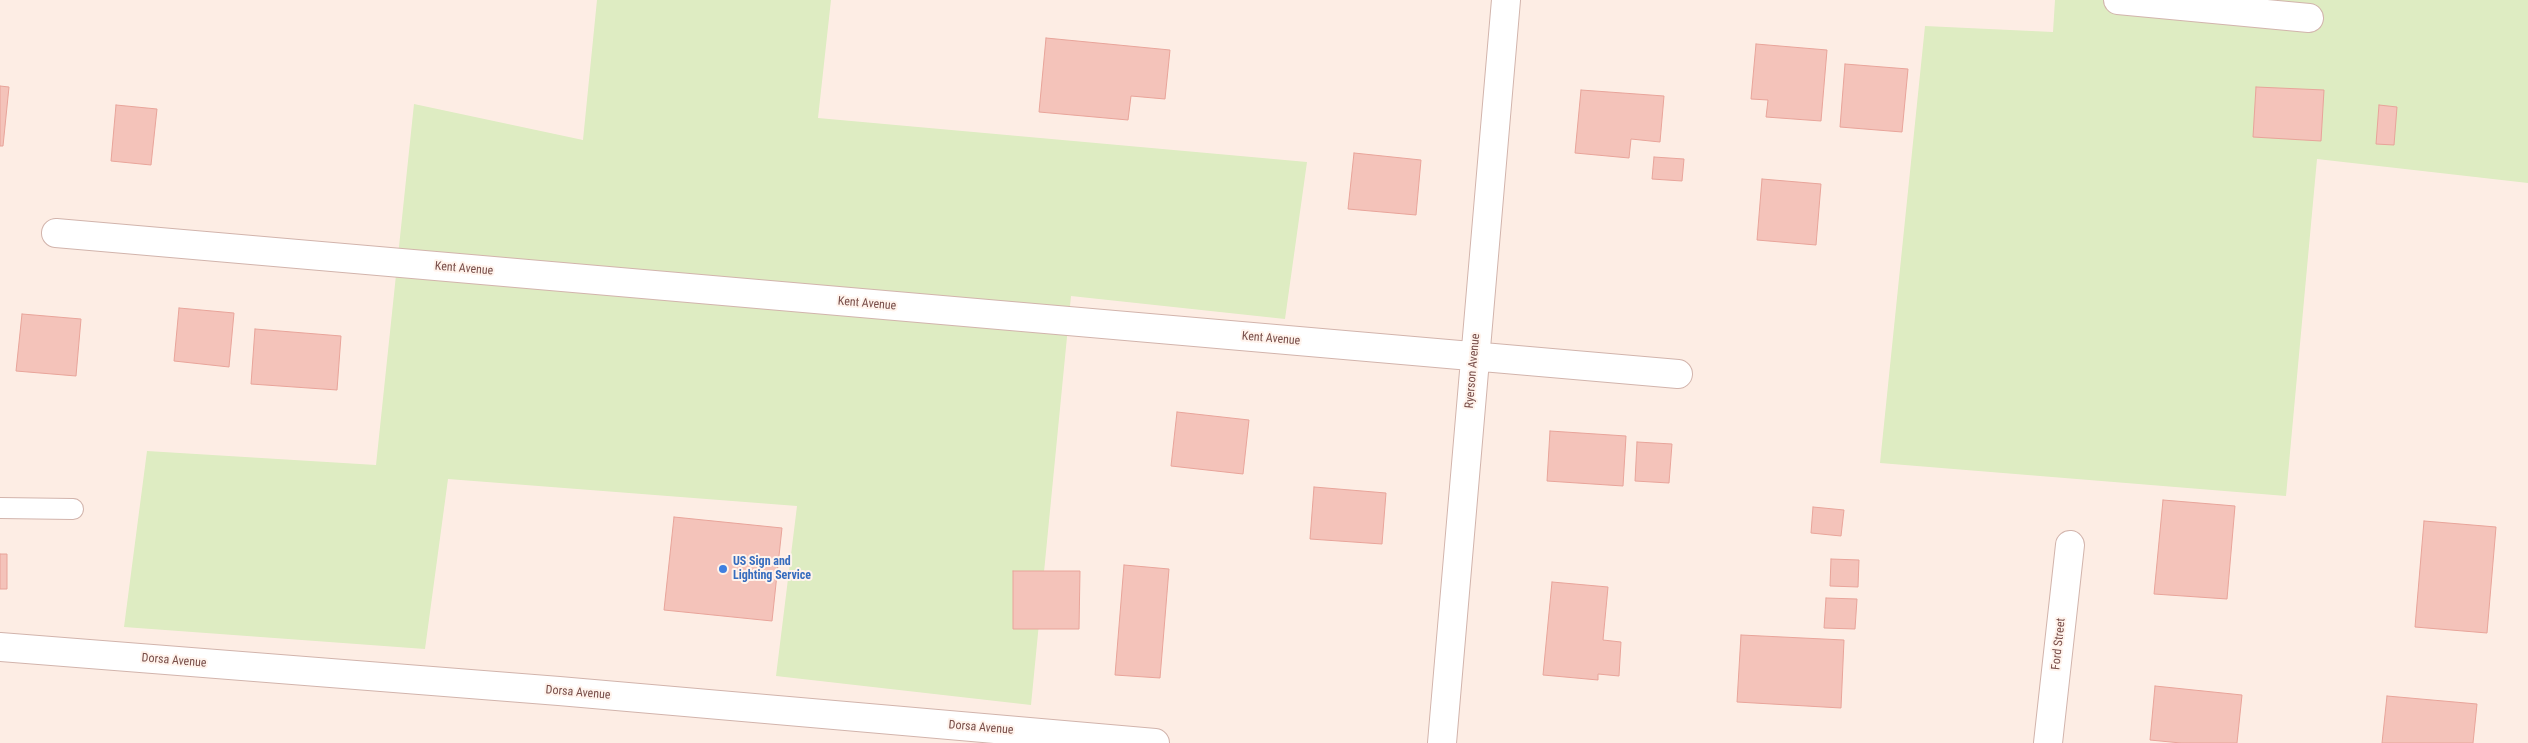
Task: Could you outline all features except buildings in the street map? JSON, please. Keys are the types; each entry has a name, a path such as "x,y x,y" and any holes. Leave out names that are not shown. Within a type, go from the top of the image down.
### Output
{"street":[{"name":"Ryerson Avenue","path":"1442,743 1506,0"},
{"path":"2118,0 2308,18"},
{"name":"Kent Avenue","path":"56,233 1678,374"},
{"name":"Ford Street","path":"2048,743 2070,545"},
{"name":"Dorsa Avenue","path":"0,647 559,691 1155,743"}],"lane":[{"path":"0,508 72,509"}],"green space":[{"path":"597,0 831,0 818,118 1307,162 1285,319 1071,296 1031,705 776,676 797,506 448,479 425,649 124,627 147,451 376,465 414,104 583,140"},
{"path":"2055,0 2528,0 2528,183 2317,159 2286,496 1880,463 1925,26 2053,32"}],"place":[{"name":"US Sign and Lighting Service","path":"723,569"}]}
